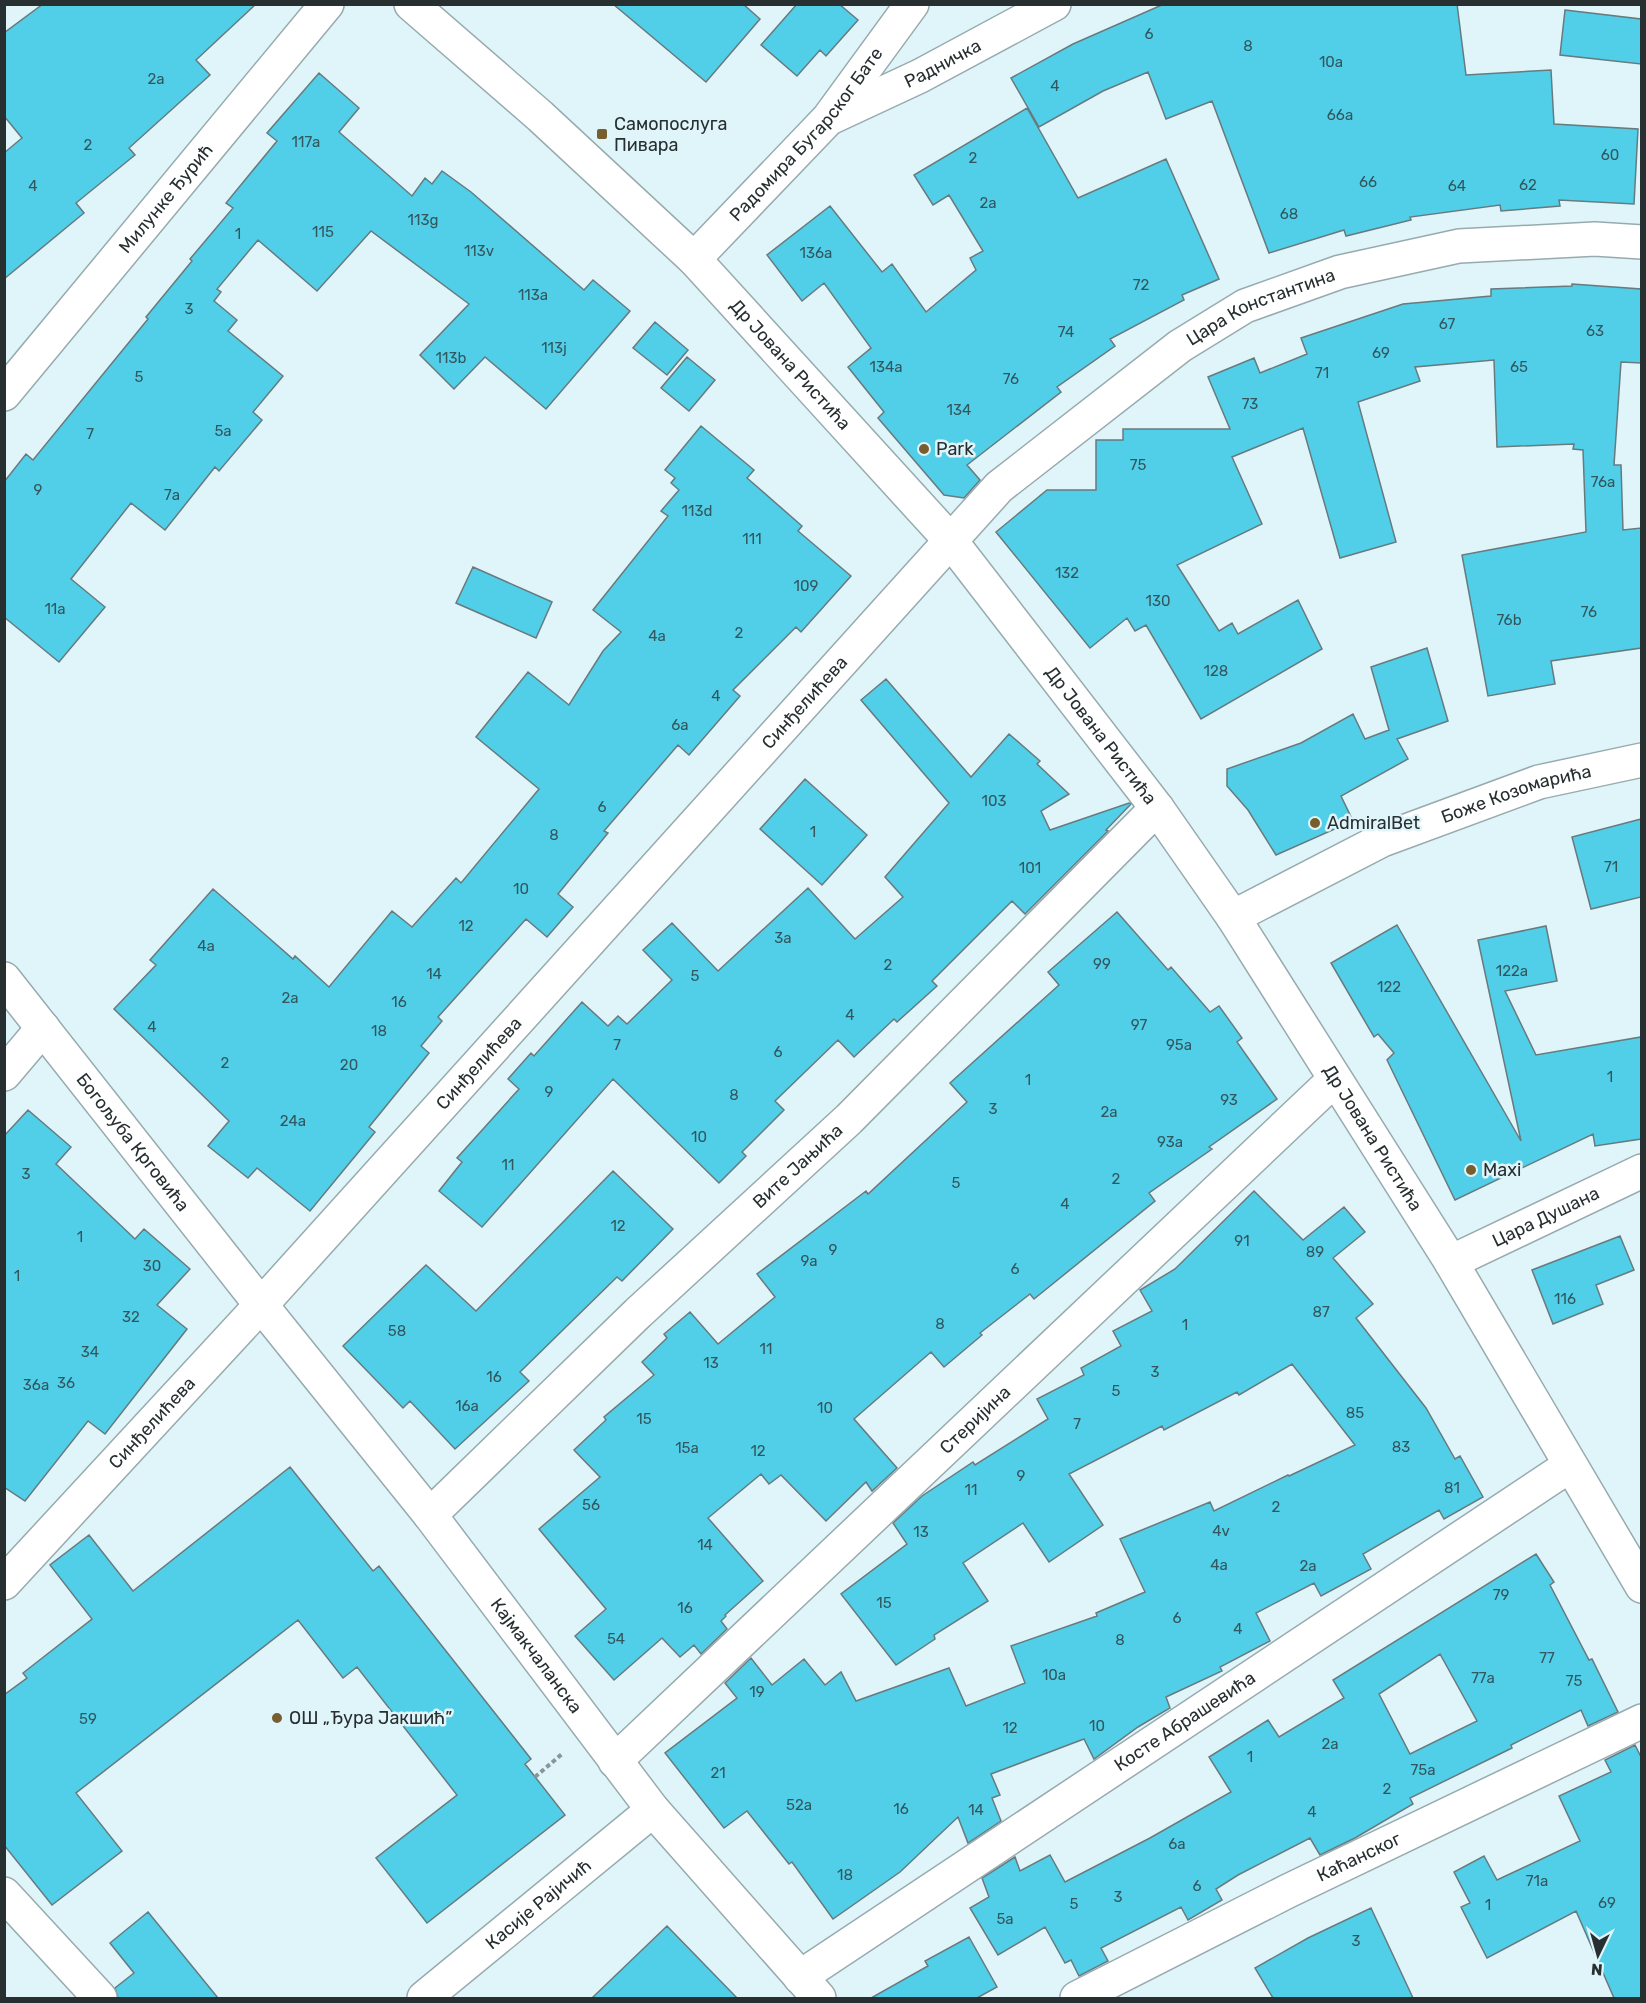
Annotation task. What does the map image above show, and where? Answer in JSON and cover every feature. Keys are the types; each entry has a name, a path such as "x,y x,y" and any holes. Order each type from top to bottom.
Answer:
{"street":[{"name":"Милунке Ђурић","path":"4,394 327,4"},
{"name":"Др Јована Ристића","path":"411,4 540,116 694,259 950,540 1157,808 1233,917 1451,1262 1641,1586"},
{"name":"Радомира Бугарског Бате","path":"694,259 828,119 912,4"},
{"name":"Радничка","path":"828,119 920,76 1054,4"},
{"name":"Цара Константина","path":"950,540 999,487 1180,346 1245,306 1341,272 1459,246 1595,239 1641,242"},
{"name":"Синђелићева","path":"4,1584 261,1305 950,540"},
{"name":"Боже Козомарића","path":"1233,917 1382,840 1539,782 1641,760"},
{"name":"Вите Јањића","path":"430,1515 638,1313 849,1119 1157,808"},
{"name":"Богољуба Крговића","path":"4,979 261,1305"},
{"path":"4,1074 43,1028"},
{"name":"Стеријина","path":"615,1761 1335,1079"},
{"name":"Цара Душана","path":"1451,1262 1641,1171"},
{"name":"Кајмакчаланска","path":"261,1305 430,1515 653,1810 810,1988"},
{"name":"Косте Абрашевића","path":"810,1988 1569,1466"},
{"name":"Каћанског","path":"1077,1998 1288,1891 1641,1721"},
{"name":"Касије Рајичић","path":"424,1998 653,1810"},
{"path":"4,1894 100,1998"}],"building":[{"path":"43,4 256,4 196,60 210,75 129,148 135,155 76,203 84,213 4,279 4,153 22,138 4,116 4,33"},
{"path":"613,4 743,4 760,19 706,82"},
{"path":"797,4 839,4 858,20 826,56 820,50 797,76 761,45"},
{"path":"1164,4 1457,4 1466,75 1551,70 1554,124 1638,129 1634,204 1559,200 1560,206 1501,211 1500,205 1410,217 1411,220 1346,236 1344,230 1269,253 1212,101 1166,119 1148,72 1103,91 1039,127 1011,78 1073,44"},
{"path":"1565,10 1641,19 1641,64 1560,55"},
{"path":"319,73 359,108 339,132 412,196 425,178 432,184 442,171 471,192 584,290 593,280 630,311 546,409 485,357 454,389 420,355 469,304 371,231 317,291 258,240 217,289 221,292 214,301 237,320 228,331 283,376 253,412 262,420 219,471 215,467 165,530 131,503 71,579 105,607 59,662 4,617 4,482 26,454 33,460 148,319 146,317 192,261 190,259 233,208 226,203 277,141 267,133"},
{"path":"1027,108 1078,198 1166,159 1219,279 1182,295 1184,300 1110,339 1115,346 1057,387 1061,392 967,465 980,480 964,498 944,495 878,418 884,412 848,367 871,348 824,283 802,301 767,255 830,206 882,272 892,264 926,312 976,270 970,258 983,251 949,195 933,205 914,175"},
{"path":"1572,284 1641,289 1641,363 1621,362 1614,465 1621,465 1623,530 1641,528 1641,648 1551,661 1555,684 1488,696 1462,555 1586,532 1583,450 1573,449 1574,444 1497,447 1494,360 1415,367 1420,381 1358,402 1396,542 1340,558 1303,428 1232,457 1262,524 1177,565 1219,631 1232,623 1238,634 1298,600 1322,649 1201,719 1146,625 1135,631 1127,618 1090,648 996,532 1047,490 1096,490 1096,440 1123,440 1123,429 1230,429 1208,377 1254,358 1260,373 1307,354 1301,338 1403,304 1491,296 1491,289 1572,286"},
{"path":"655,322 688,350 667,375 633,348"},
{"path":"687,357 715,380 689,411 661,388"},
{"path":"701,426 754,470 747,478 802,526 798,531 851,576 801,632 796,627 733,690 740,696 689,755 678,745 604,831 608,833 558,894 573,907 547,937 526,919 438,1017 442,1021 421,1046 429,1053 369,1127 375,1132 310,1211 257,1168 248,1178 208,1146 229,1121 114,1009 156,965 150,960 213,889 293,959 295,956 329,987 392,911 412,927 456,878 461,883 539,789 476,737 528,672 569,705 603,651 621,632 593,610 668,516 661,511 679,490 671,483 675,478 665,470"},
{"path":"473,567 552,602 536,638 456,603"},
{"path":"1427,648 1448,721 1397,739 1408,759 1341,796 1353,821 1276,855 1248,810 1227,786 1227,769 1301,743 1353,714 1365,739 1389,730 1371,667"},
{"path":"886,679 971,777 1009,734 1040,761 1037,764 1069,794 1041,811 1050,830 1131,804 1106,830 1108,831 1025,914 1012,901 932,981 937,986 897,1022 894,1019 854,1057 838,1040 775,1101 784,1110 742,1152 746,1156 719,1183 613,1079 482,1227 439,1191 462,1162 457,1158 519,1089 508,1079 531,1053 534,1056 582,1002 608,1026 618,1016 627,1024 672,980 643,950 672,923 718,971 808,888 855,939 903,897 885,877 949,803 861,700"},
{"path":"805,779 867,835 822,885 760,829"},
{"path":"1641,819 1641,897 1591,909 1572,837"},
{"path":"1117,912 1168,970 1171,967 1210,1012 1219,1006 1242,1038 1237,1042 1277,1099 1209,1147 1212,1149 1149,1193 1155,1201 1034,1299 1030,1294 980,1333 982,1335 944,1367 931,1352 854,1419 897,1468 872,1491 866,1482 826,1521 781,1475 769,1484 761,1474 708,1518 763,1581 725,1615 721,1621 727,1629 701,1654 694,1645 680,1657 662,1638 614,1680 575,1636 606,1609 539,1529 600,1477 574,1450 606,1420 604,1417 654,1375 642,1362 667,1338 664,1334 690,1312 718,1344 775,1297 757,1274 866,1191 868,1194 967,1102 950,1083 1059,985 1048,972"},
{"path":"1397,925 1521,1141 1478,940 1546,926 1557,981 1505,991 1536,1055 1641,1037 1641,1139 1595,1146 1593,1134 1455,1200 1387,1060 1394,1053 1378,1034 1374,1037 1331,963"},
{"path":"28,1110 71,1147 56,1164 135,1239 144,1229 190,1269 157,1305 187,1329 105,1434 88,1421 25,1501 4,1487 4,1136"},
{"path":"613,1171 673,1229 622,1281 617,1277 520,1372 529,1381 455,1449 410,1401 403,1408 343,1346 426,1265 476,1311"},
{"path":"1254,1191 1303,1240 1344,1207 1365,1232 1333,1258 1373,1304 1356,1318 1426,1408 1455,1459 1460,1456 1483,1497 1444,1519 1439,1510 1363,1554 1371,1569 1321,1596 1314,1583 1256,1613 1270,1641 1220,1667 1222,1671 1166,1697 1170,1708 1138,1727 1094,1759 1084,1739 991,1774 1000,1795 992,1798 1001,1821 968,1843 958,1817 900,1872 833,1919 792,1862 789,1864 747,1811 724,1828 665,1753 737,1698 725,1683 751,1658 772,1685 804,1659 825,1685 841,1672 856,1701 949,1668 966,1706 1025,1683 1011,1646 1097,1616 1096,1613 1145,1592 1120,1539 1210,1502 1214,1511 1355,1445 1292,1364 1239,1395 1237,1392 1164,1430 1162,1426 1069,1474 1103,1525 1049,1562 1023,1523 963,1563 988,1601 934,1635 935,1639 896,1665 841,1594 907,1544 893,1523 922,1496 973,1462 975,1465 1048,1419 1037,1399 1084,1375 1081,1368 1121,1346 1113,1331 1152,1311 1140,1290 1175,1269"},
{"path":"1620,1236 1634,1270 1596,1285 1603,1304 1553,1324 1532,1270"},
{"path":"290,1467 373,1571 379,1566 531,1759 525,1764 565,1815 427,1923 376,1858 457,1795 357,1667 343,1678 298,1620 76,1793 122,1851 52,1905 4,1845 4,1695 27,1678 23,1673 92,1619 50,1565 89,1535 133,1591"},
{"path":"1536,1554 1554,1582 1550,1585 1589,1660 1592,1659 1618,1712 1588,1726 1581,1710 1511,1745 1512,1748 1410,1798 1413,1804 1355,1838 1320,1855 1310,1838 1238,1875 1216,1889 1222,1900 1188,1920 1181,1907 1101,1948 1108,1961 1079,1976 1071,1960 1065,1963 1045,1927 998,1955 970,1908 989,1897 982,1878 1015,1857 1020,1871 1050,1855 1065,1882 1150,1838 1231,1792 1209,1757 1268,1720 1279,1737 1344,1698 1333,1680","holes":["1440,1654 1477,1721 1410,1754 1379,1694"]},
{"path":"1635,1745 1641,1757 1641,1998 1614,1998 1576,1911 1487,1958 1461,1907 1470,1903 1454,1872 1484,1856 1497,1880 1580,1841 1559,1796 1611,1772 1605,1760"},
{"path":"1371,1908 1413,1998 1273,1998 1255,1968 1308,1938"},
{"path":"148,1912 218,1998 118,1998 115,1988 134,1973 110,1943"},
{"path":"667,1926 737,1998 592,1998"},
{"path":"969,1937 997,1987 977,1998 871,1998 928,1966 925,1961"}],"place":[{"name":"Самопослуга Пивара","path":"602,134"},
{"name":"Park","path":"924,449"},
{"name":"AdmiralBet","path":"1315,823"},
{"name":"Maxi","path":"1471,1170"},
{"name":"ОШ „Ђура Јакшић”","path":"277,1718"}]}
